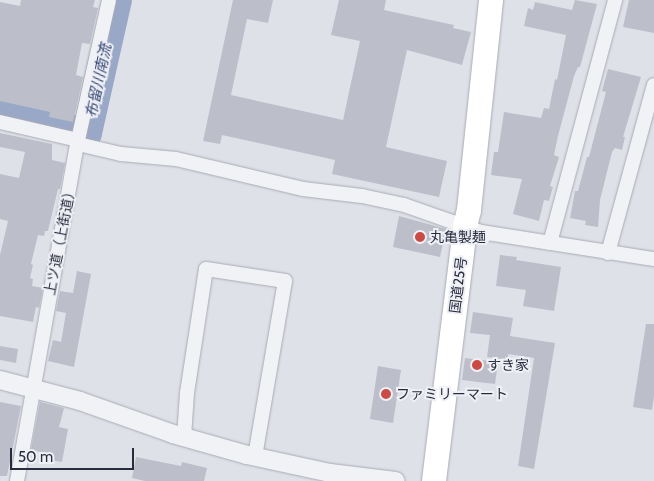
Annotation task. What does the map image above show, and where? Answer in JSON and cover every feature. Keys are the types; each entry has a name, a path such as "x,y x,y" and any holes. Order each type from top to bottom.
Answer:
{"highway":[{"name":"国道25号","path":"434,481 465,227 469,210 491,0"}],"street":[{"name":"上ツ道（上街道）","path":"17,481 78,142 109,0"},
{"path":"550,243 615,0"},
{"path":"608,252 654,85"},
{"path":"0,122 121,154 176,159 303,189 362,196 404,205 481,232 654,260"},
{"path":"184,437 187,394 206,269 286,281 255,456"},
{"path":"0,380 33,387 184,437 255,456 330,473 396,481"}],"building":[{"path":"21,0 95,0 93,7 98,8 90,44 82,43 76,75 83,77 73,122 49,117 50,112 0,101 0,2 20,6"},
{"path":"233,0 273,0 268,23 247,19 231,95 343,120 360,41 331,35 339,0 386,0 384,10 454,25 453,28 471,32 462,65 407,50 386,147 447,161 439,197 332,174 335,160 222,135 220,144 203,141"},
{"path":"575,0 597,4 580,67 578,67 574,76 558,136 554,155 559,157 550,186 553,187 549,201 544,200 539,221 513,214 522,179 491,175 494,152 498,152 504,112 541,118 544,108 549,109 555,79 557,80 566,35 524,26 528,8 533,10 535,2 572,10"},
{"path":"629,0 654,0 654,33 623,27"},
{"path":"608,69 641,77 623,137 625,137 622,150 615,148 612,152 600,200 598,227 585,225 586,221 570,218 575,191 578,191 587,157 589,157 606,92 602,91"},
{"path":"0,133 52,144 52,160 65,163 48,231 45,231 44,236 38,235 31,264 33,265 30,278 33,279 32,286 43,288 39,308 36,307 33,322 0,316 0,255 8,221 0,219 0,174 19,178 25,152 0,147"},
{"name":"丸亀製麺","path":"399,216 446,229 440,257 393,247"},
{"path":"500,255 517,257 516,260 561,267 554,311 523,306 526,290 496,286"},
{"path":"77,271 91,274 74,367 48,361 53,340 61,342 66,313 56,311 60,291 73,293"},
{"path":"473,312 513,318 510,336 555,343 534,469 518,466 534,358 508,354 508,360 487,357 490,335 470,333"},
{"path":"646,324 654,324 654,396 652,410 633,407"},
{"path":"0,346 18,349 16,363 0,360"},
{"path":"465,358 498,362 495,384 462,380"},
{"name":"ファミリーマート","path":"378,366 401,370 393,423 370,419"},
{"path":"0,402 21,406 7,476 0,476"},
{"path":"40,402 64,408 59,427 68,429 62,462 44,459 45,453 31,450"},
{"path":"136,457 181,466 182,462 207,468 204,481 145,481 132,478"}],"waterway":[{"name":"布留川南流","path":"0,114 87,133 117,0"}],"place":[{"name":"丸亀製麺","path":"420,237"},
{"name":"すき家","path":"477,365"},
{"name":"ファミリーマート","path":"386,394"}]}
